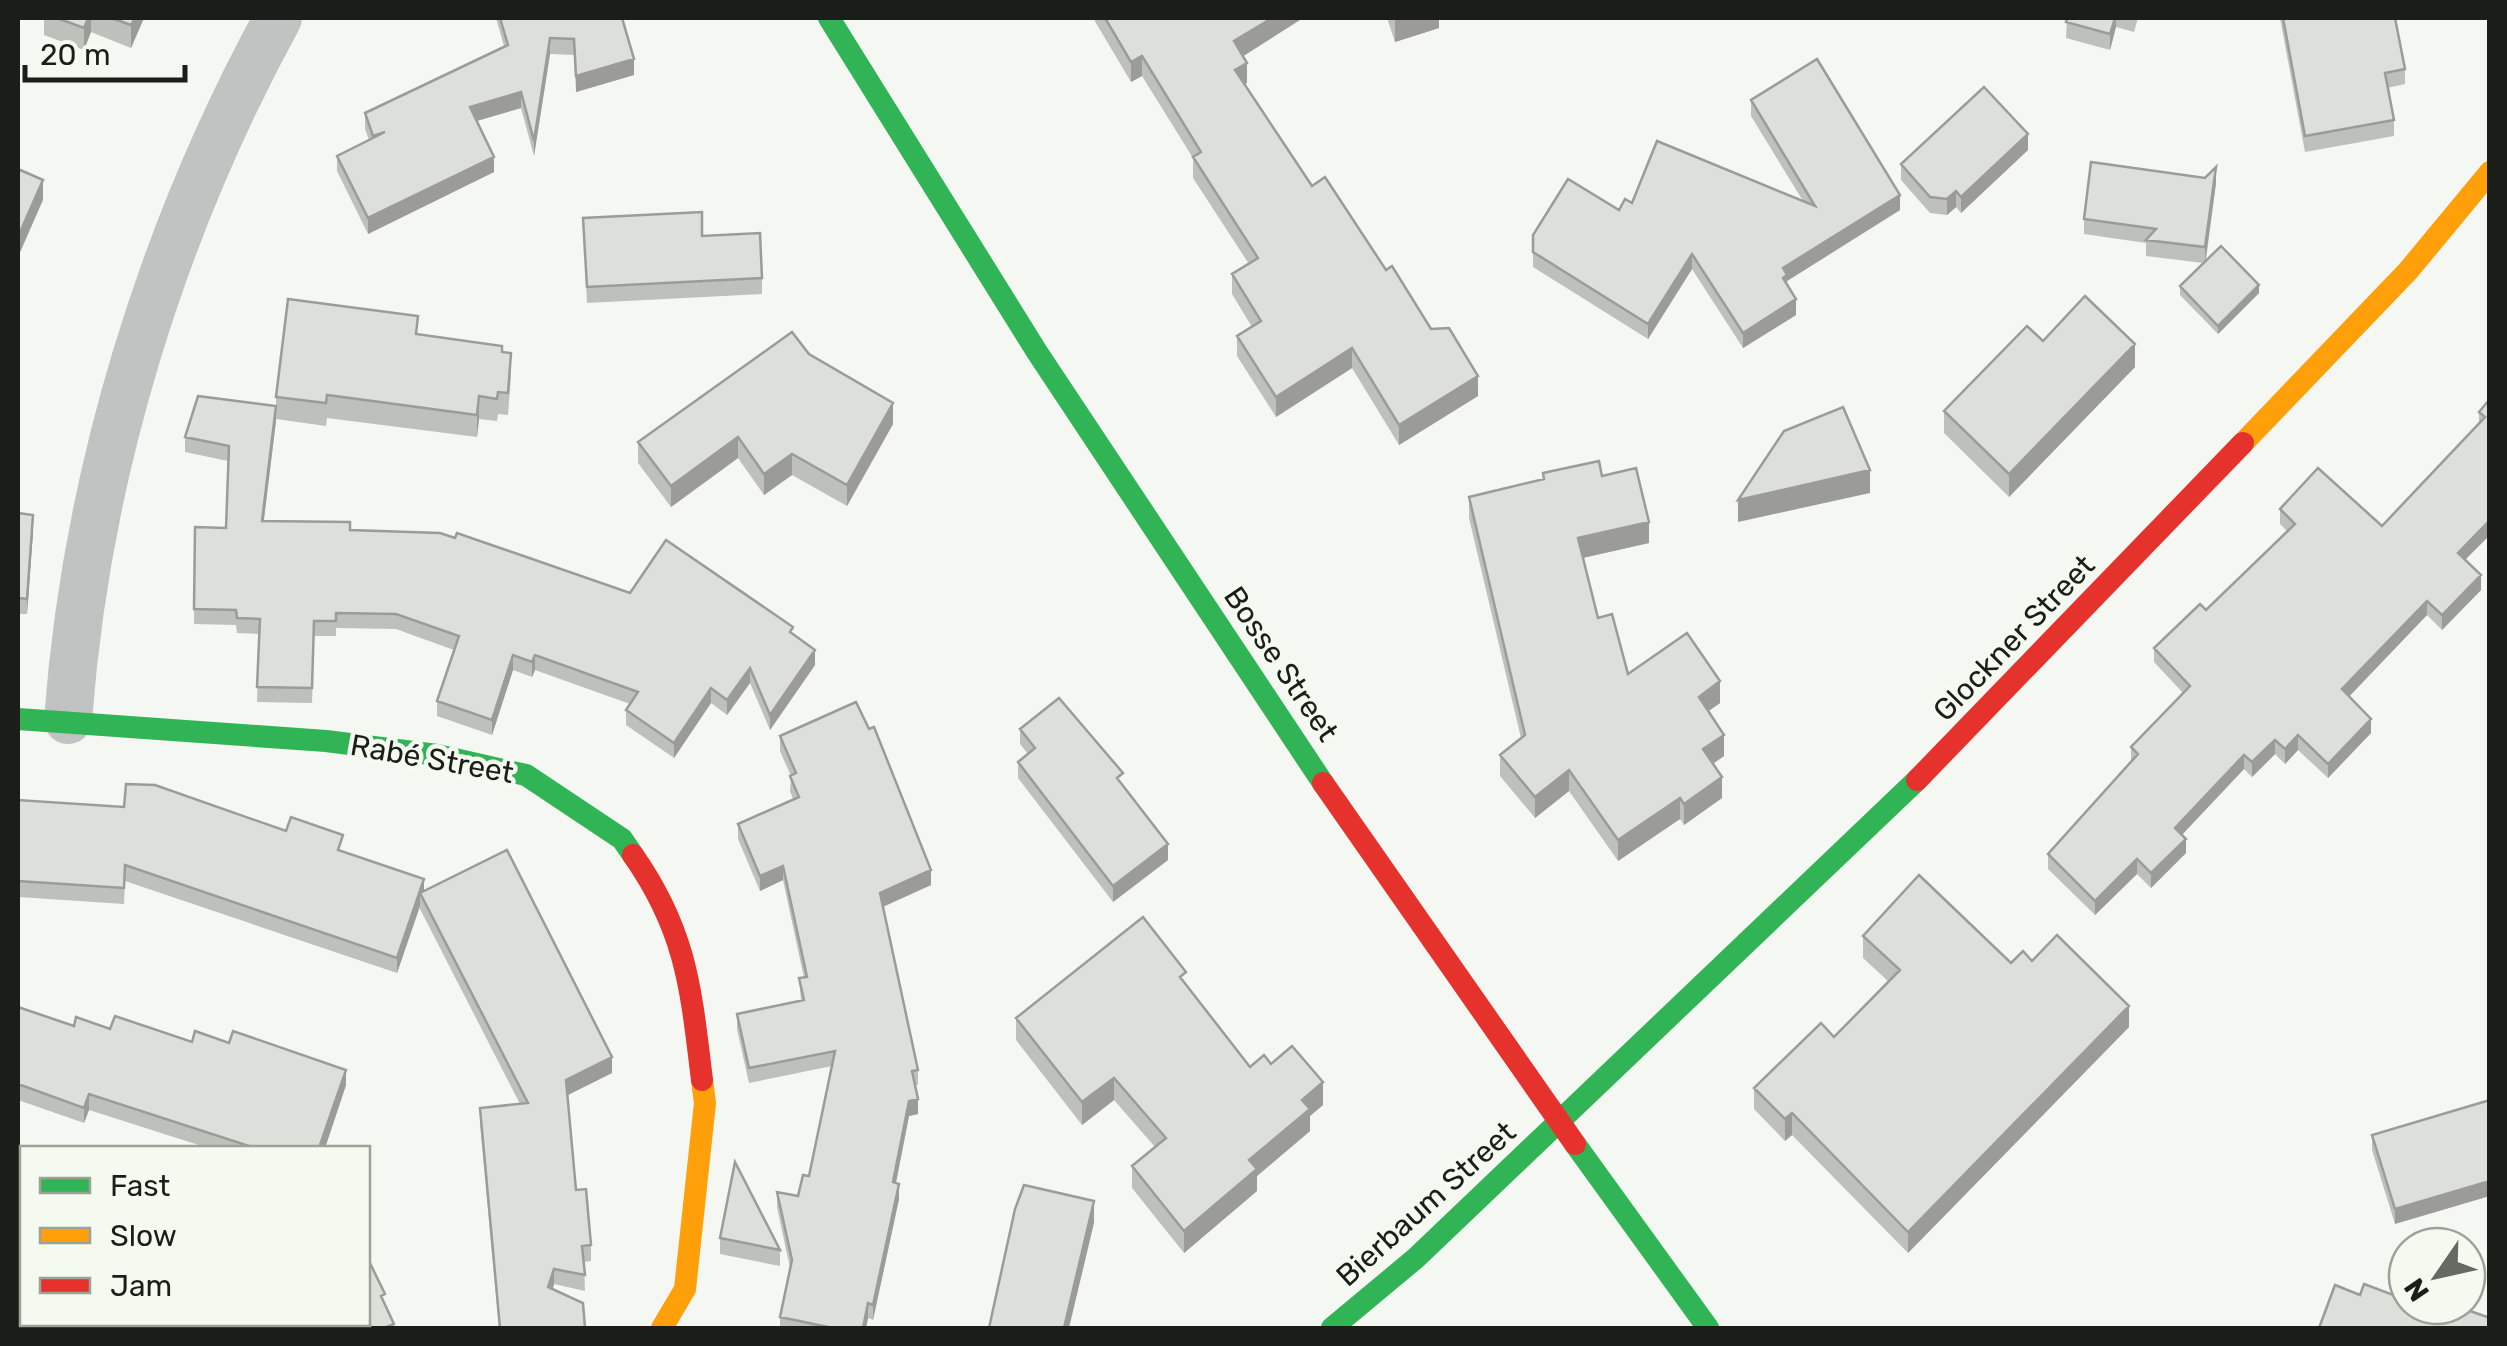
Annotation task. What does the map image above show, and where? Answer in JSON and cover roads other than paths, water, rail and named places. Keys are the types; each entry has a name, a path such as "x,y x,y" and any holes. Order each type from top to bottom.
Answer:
{"street":[{"path":"68,720 78,610 110,444 174,248 233,100 278,18"},
{"name":"Bosse Street","path":"829,18 1216,622 1558,1123 1708,1328"},
{"name":"Glockner Street","path":"1558,1123 1944,755 2408,270 2490,172"},
{"name":"Rabé Street","path":"18,718 326,741 437,756 526,775 622,839 663,897 689,970 706,1102 685,1288 662,1328"},
{"name":"Bierbaum Street","path":"1332,1328 1416,1258 1558,1123"}]}
